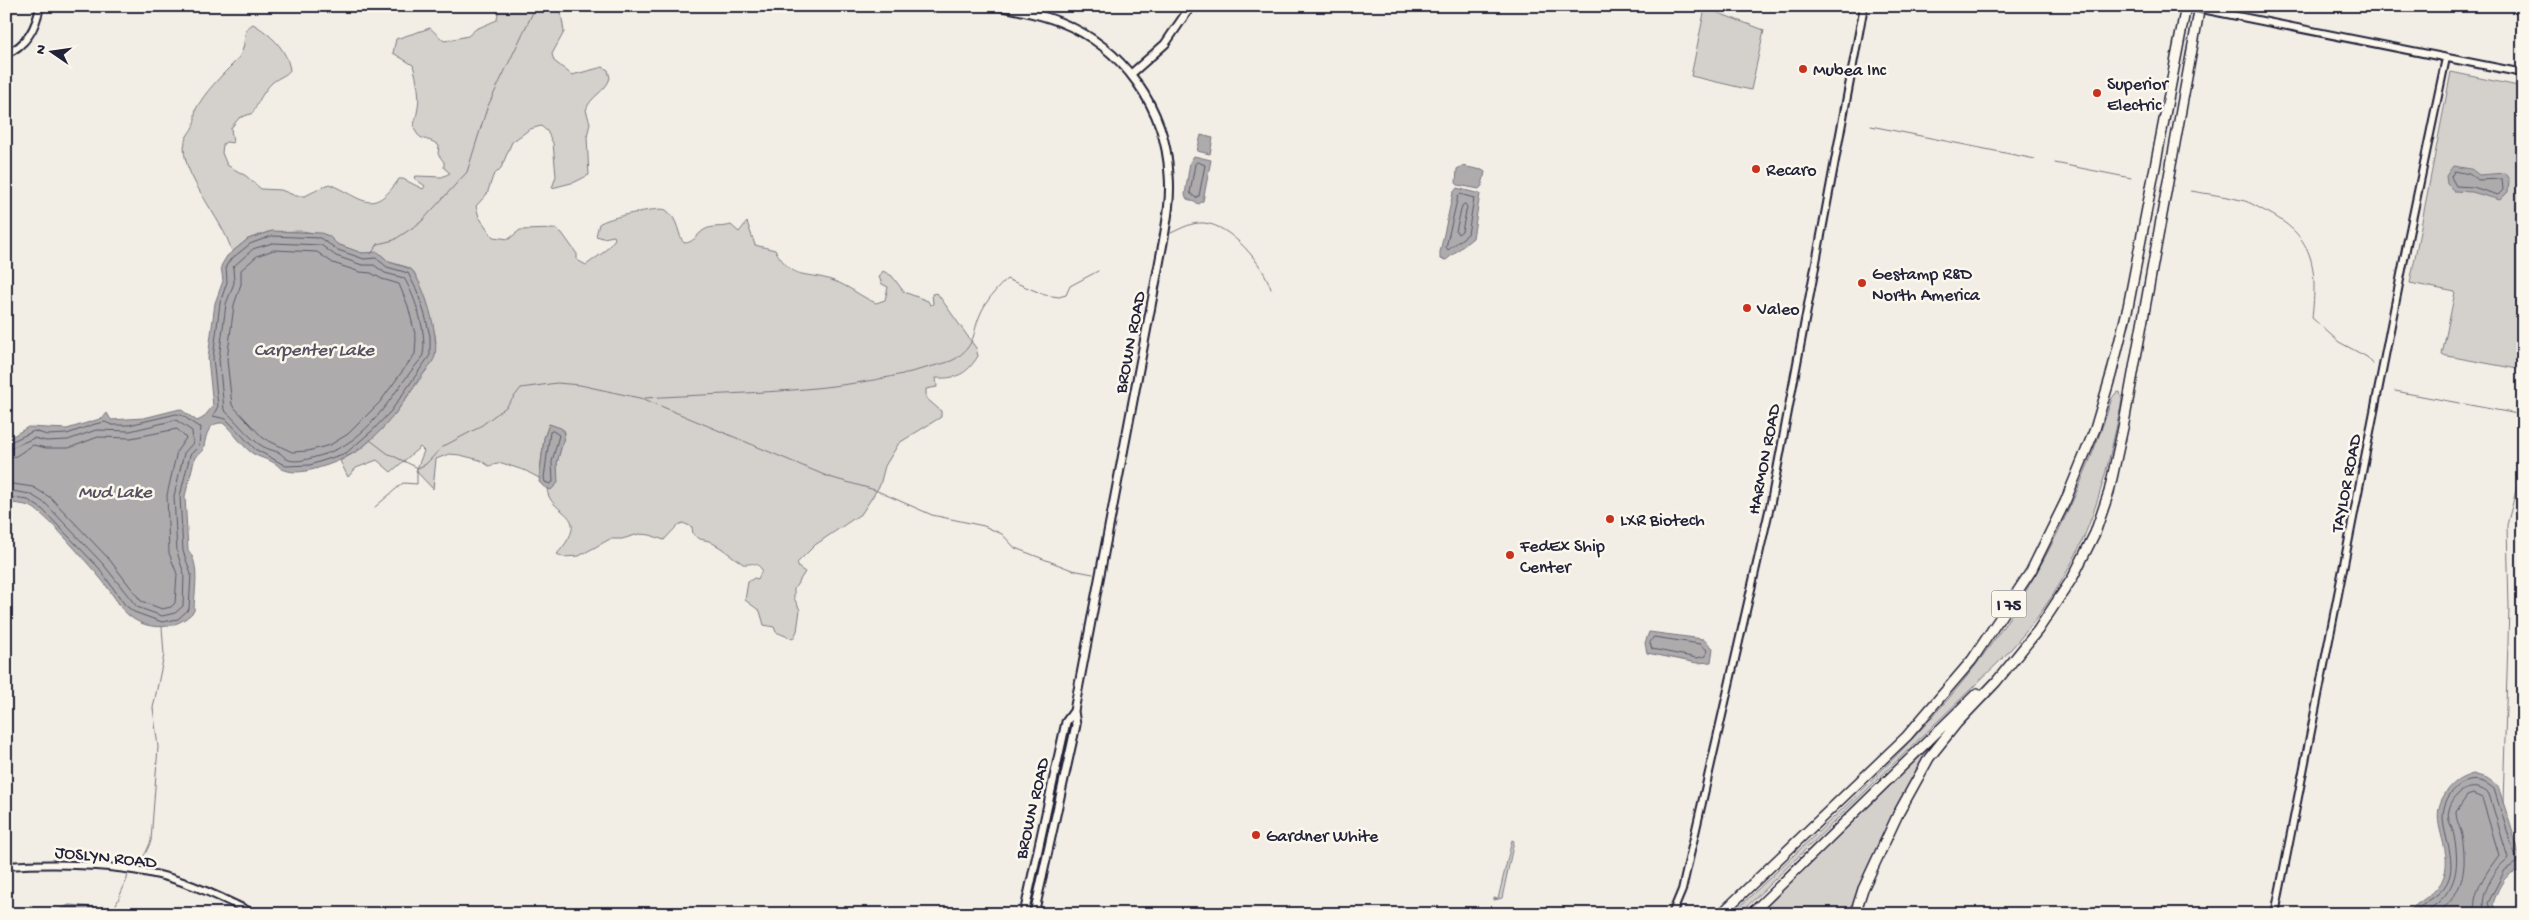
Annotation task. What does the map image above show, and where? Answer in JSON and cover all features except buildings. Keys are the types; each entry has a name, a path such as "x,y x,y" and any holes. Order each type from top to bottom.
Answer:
{"highway":[{"name":"I 75","path":"1721,914 1906,736 1972,660 2031,571 2065,502 2095,429 2111,375 2128,307 2186,6"},
{"name":"I 75","path":"1751,914 2010,662 2038,630 2073,577 2095,533 2109,492 2126,415 2200,6"},
{"path":"1855,914 1863,889 1922,769 1939,743 1996,682 2010,662"}],"main road":[{"name":"BROWN ROAD","path":"998,6 1042,16 1072,28 1101,45 1131,74 1149,102 1162,134 1169,170 1169,202 1074,711 1076,725 1034,913"},
{"path":"1131,74 1168,40 1191,6"},
{"name":"BROWN ROAD","path":"1024,914 1066,722 1074,711"},
{"path":"1062,740 1072,745"},
{"path":"1034,913 1030,911 1029,907 1039,861 1038,844"}],"street":[{"path":"6,54 15,50 28,38 34,28 40,6"},
{"name":"HARMON ROAD","path":"1672,914 1682,890 1771,502 1864,6"},
{"path":"2186,6 2523,73"},
{"name":"TAYLOR ROAD","path":"2275,914 2407,244 2446,58"},
{"name":"JOSLYN ROAD","path":"6,866 90,866 144,872 196,887 255,914"}],"shaded area":[{"path":"490,6 560,6 564,32 552,54 554,61 572,75 603,67 608,70 610,78 586,110 590,123 587,137 589,175 575,182 552,188 556,176 553,143 547,131 541,126 530,129 512,142 501,168 493,176 487,194 476,206 479,217 493,237 509,239 520,230 556,229 562,233 577,254 577,260 586,265 604,252 615,239 614,236 603,238 596,236 599,224 621,216 644,211 666,210 676,223 684,243 690,242 704,230 710,228 731,225 739,232 747,222 755,245 775,250 788,267 801,274 834,281 876,303 885,300 888,287 882,284 879,277 883,271 892,276 904,292 928,301 930,305 933,304 932,294 937,293 976,348 978,356 970,367 961,374 950,378 936,378 937,387 926,389 926,398 941,411 941,417 899,443 885,466 880,485 862,513 815,545 797,563 799,568 805,572 794,589 794,598 800,610 797,631 793,639 776,632 774,627 764,625 760,611 745,600 748,582 754,578 758,579 762,570 760,567 756,564 743,564 709,541 700,539 693,534 692,527 683,523 678,525 664,540 650,535 639,534 622,539 610,539 579,556 563,557 557,554 568,540 572,530 571,522 555,505 547,489 551,489 557,479 557,463 565,433 564,430 549,424 544,438 539,478 526,471 502,463 489,466 480,460 449,454 436,459 433,489 416,471 424,451 420,447 391,472 377,460 356,468 348,477 340,461 361,449 377,434 395,414 428,368 436,342 435,335 426,300 414,272 407,267 389,262 380,254 361,253 337,244 326,235 302,231 268,232 248,239 232,252 220,225 194,181 184,153 185,141 194,124 196,109 209,90 240,56 246,31 253,24 266,32 277,43 285,55 290,70 270,85 253,113 239,118 231,128 233,143 226,142 223,144 222,153 227,165 246,176 261,189 281,190 296,196 305,196 329,184 359,199 374,201 390,191 399,179 403,179 423,189 425,186 414,178 416,176 442,177 450,173 444,168 444,162 438,154 439,146 418,135 415,129 414,124 419,101 416,77 413,65 393,53 396,39 430,28 444,41 468,36 476,29 497,20 498,13"},
{"path":"1705,8 1764,30 1751,90 1691,76"},
{"path":"2451,72 2523,87 2523,370 2442,355 2455,292 2410,283"},
{"path":"2120,392 2122,400 2114,439 2095,508 2083,539 2068,569 2051,598 2029,628 2002,659 1739,914 1732,914 1898,754 1976,665 2024,594 2045,556 2065,518 2082,479 2112,398 2116,393"},
{"path":"1933,744 1861,883 1850,914 1758,914"},
{"path":"1512,840 1514,841 1502,898 1498,899"}],"water":[{"path":"1201,135 1213,138 1210,154 1197,151"},
{"path":"1194,156 1211,160 1203,201 1199,204 1187,199 1185,195 1190,162"},
{"path":"1462,166 1485,172 1482,186 1479,189 1456,183 1457,169"},
{"path":"2453,166 2471,169 2479,175 2505,173 2509,180 2508,192 2500,200 2472,192 2454,191 2447,184 2446,176"},
{"path":"1457,188 1480,194 1473,238 1446,260 1440,259 1453,193"},
{"path":"272,231 321,233 329,236 337,244 362,253 378,252 389,262 411,269 421,286 430,311 435,336 435,356 398,410 377,434 351,454 336,462 318,468 297,472 283,470 273,462 252,453 223,423 213,425 206,437 203,451 195,457 185,496 188,550 192,556 196,571 194,611 177,623 167,626 147,625 137,621 121,607 100,577 43,515 28,506 6,501 6,440 28,427 67,429 103,418 107,413 111,420 144,418 180,409 197,421 203,418 213,406 208,358 215,303 223,281 221,266 227,256 248,239"},
{"path":"549,424 561,428 565,433 557,463 558,483 551,490 539,482 544,438"},
{"path":"1649,632 1703,639 1713,648 1711,662 1697,663 1647,653 1645,643"},
{"path":"2473,774 2487,778 2498,786 2523,864 2523,872 2517,871 2512,873 2503,881 2493,904 2497,914 2406,914 2433,893 2441,883 2446,865 2446,854 2439,824 2440,804 2454,783"},
{"path":"69,905 94,907 106,914 50,914"}],"waterway":[{"path":"371,254 378,244 394,240 421,222 467,172 487,108 536,6"},
{"path":"1871,126 2035,159"},
{"path":"2055,163 2131,178"},
{"path":"2191,191 2248,202 2285,223 2296,233 2305,245 2313,270 2314,301 2312,318 2339,342 2367,357 2373,364"},
{"path":"1171,233 1195,223 1214,225 1225,231 1235,238 1254,258 1271,289"},
{"path":"645,398 787,391 892,377 943,364 955,359 968,347 982,310 995,291 1007,279 1045,295 1059,297 1066,295 1070,286 1098,271"},
{"path":"370,440 387,453 418,468 426,464 442,447 478,428 506,407 521,388 557,383 580,385 644,399 829,477 875,490 932,515 984,526 1002,534 1015,548 1072,570 1093,574"},
{"path":"2395,391 2523,415"},
{"path":"2503,803 2509,608 2507,525 2523,464"},
{"path":"375,507 403,483 417,484 417,469"},
{"path":"129,867 129,864 141,860 151,841 158,747 153,708 164,655 162,627"},
{"path":"2517,852 2523,853"},
{"path":"112,914 127,879 128,871"}],"place":[{"name":"Mubea Inc","path":"1803,69"},
{"name":"Superior Electric","path":"2097,93"},
{"name":"Recaro","path":"1756,169"},
{"name":"Gestamp R&D North America","path":"1862,283"},
{"name":"Valeo","path":"1747,308"},
{"name":"LXR Biotech","path":"1610,519"},
{"name":"FedEx Ship Center","path":"1510,555"},
{"name":"Gardner White","path":"1256,835"}],"water label":[{"name":"Carpenter Lake","path":"314,348"},
{"name":"Mud Lake","path":"115,490"}]}
